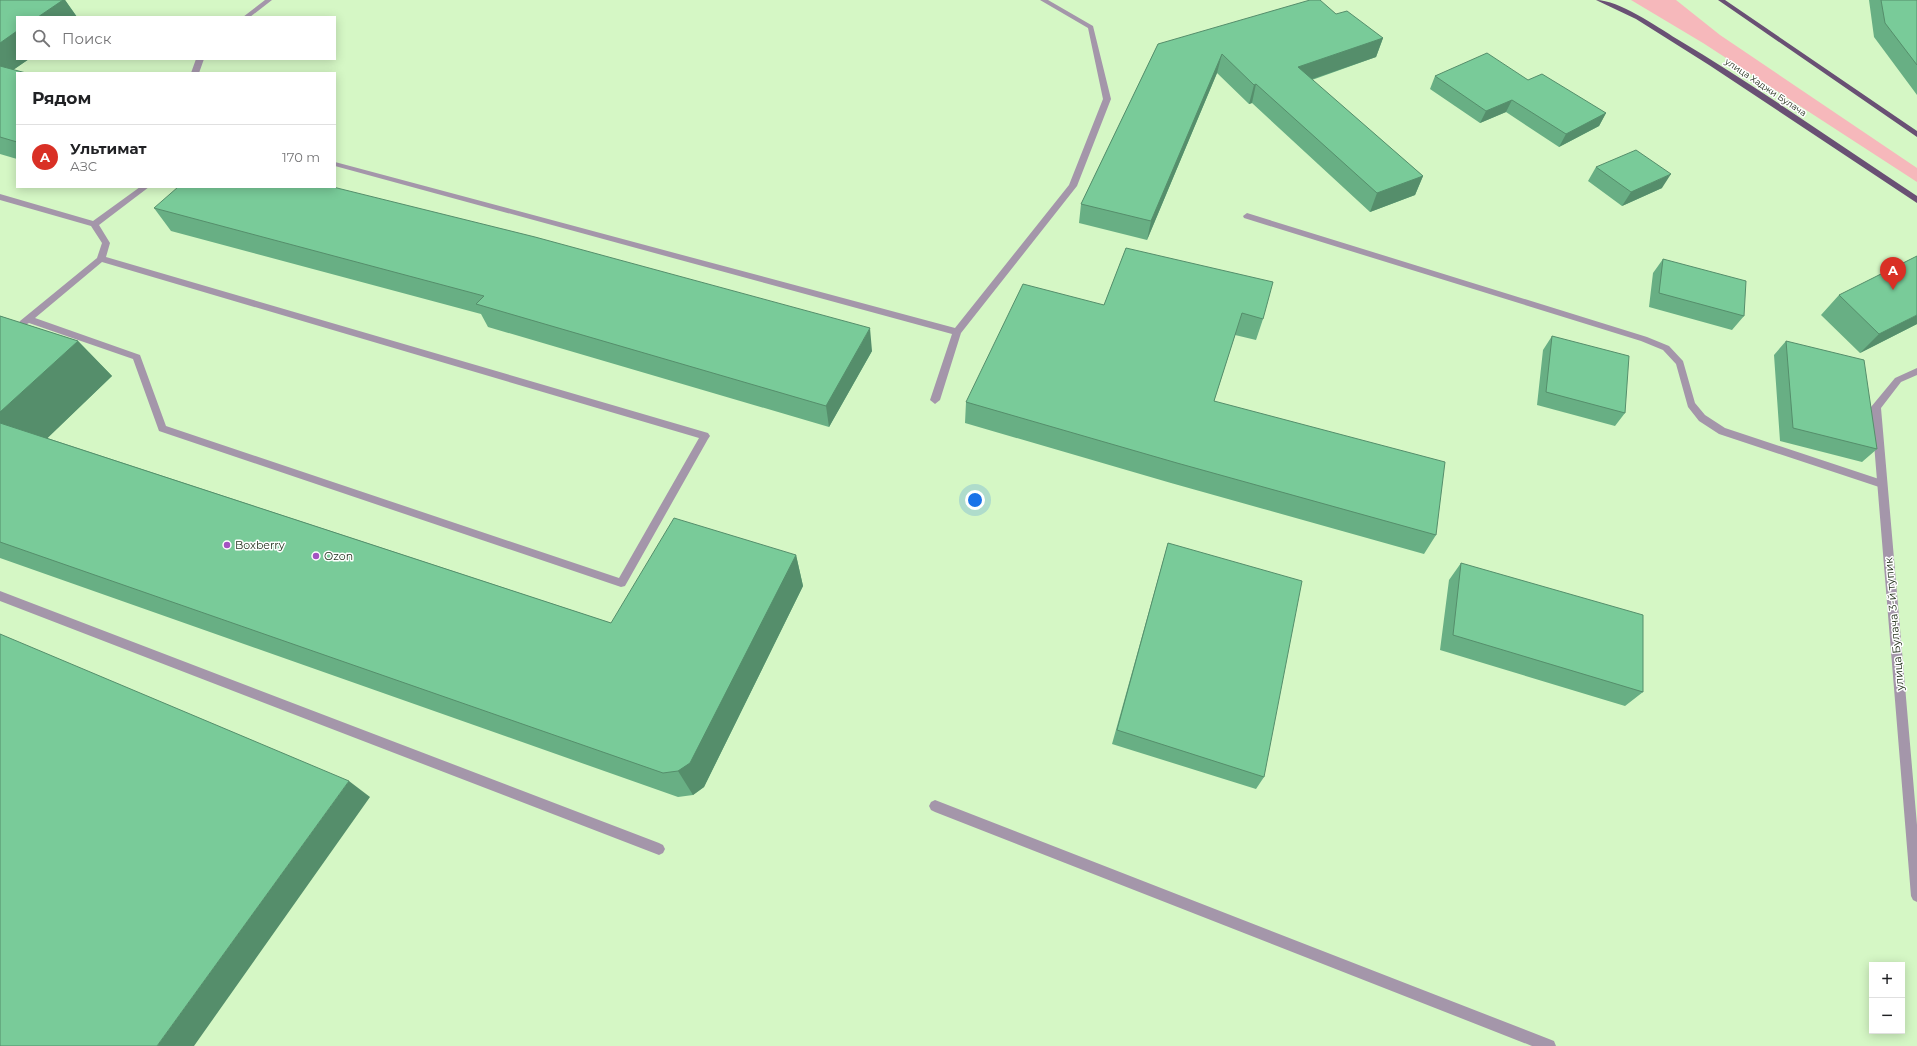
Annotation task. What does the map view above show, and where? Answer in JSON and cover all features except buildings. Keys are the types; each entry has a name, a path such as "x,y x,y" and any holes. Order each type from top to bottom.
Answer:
{"main road":[{"name":"улица Хаджи Булача","path":"1599,0 1638,18 1712,63 1917,200"},
{"path":"1721,0 1917,135"}],"street":[{"path":"247,16 269,0"},
{"path":"935,400 957,332 1073,186 1108,99 1091,27 1043,0"},
{"path":"195,72 200,60"},
{"path":"336,164 957,332"},
{"path":"94,224 144,188"},
{"path":"0,197 94,224 106,243 101,259 16,328"},
{"path":"1247,216 1644,339 1666,348 1680,363 1691,404 1702,418 1722,431 1882,484"},
{"path":"28,319 137,357 162,428 621,582 705,436 101,259"},
{"name":"улица Булача 3-й тупик","path":"1917,371 1898,380 1876,407 1917,896"},
{"path":"0,596 659,849"},
{"path":"935,806 1549,1046"}],"shaded area":[{"path":"1631,0 1676,0 1720,35 1917,168 1917,182 1703,43"}],"place":[{"name":"Ультимат","path":"1893,290"},
{"name":"Boxberry","path":"227,545"},
{"name":"Ozon","path":"316,556"}]}
